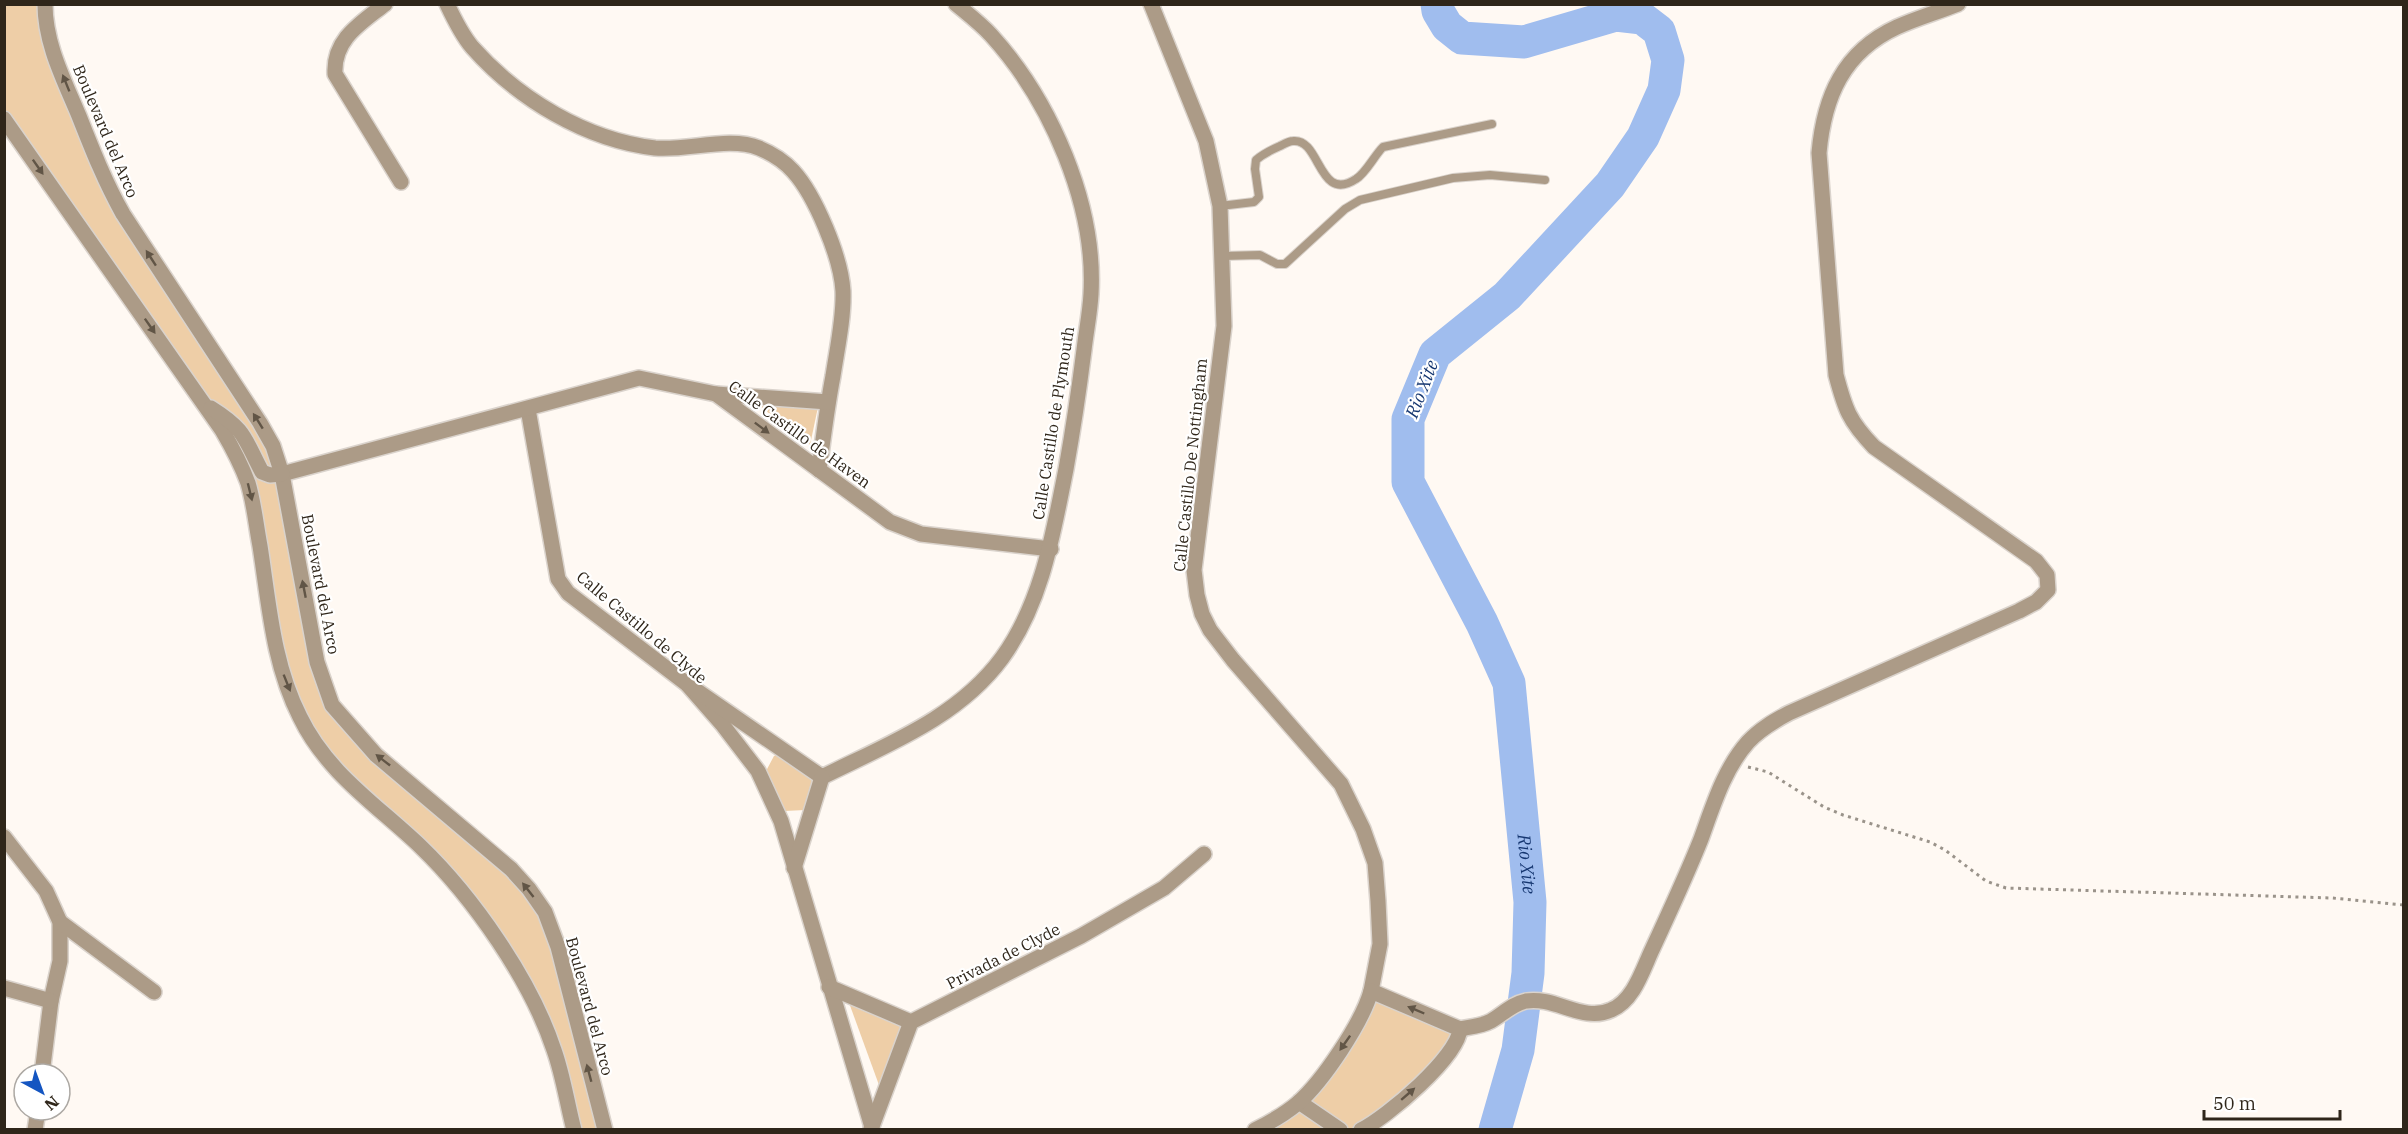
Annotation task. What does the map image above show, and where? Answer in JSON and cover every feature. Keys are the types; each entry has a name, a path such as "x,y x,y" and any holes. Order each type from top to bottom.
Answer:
{"street":[{"name":"Boulevard del Arco","path":"45,4 47,30 58,66 109,189 273,446 282,474 317,662 332,705 376,754 511,869 529,889 544,912 558,947 605,1130"},
{"path":"385,4 345,37 334,61 335,74 401,182"},
{"path":"447,4 460,30 472,47 513,86 542,106 578,126 656,148 733,143 757,147 771,154 792,170 806,189 836,253 843,291 819,470"},
{"name":"Calle Castillo de Plymouth","path":"822,777 938,718 976,687 1002,657 1024,620 1051,549 1074,428 1091,295 1087,233 1077,190 1039,100 990,34 956,4"},
{"name":"Calle Castillo De Nottingham","path":"1151,4 1206,141 1220,206 1224,326 1194,570 1197,596 1202,615 1210,630 1233,660 1341,784 1363,829 1374,863 1380,944 1371,992"},
{"path":"1256,1130 1278,1118 1311,1090 1361,1020 1371,992 1460,1029 1490,1021 1509,1007 1526,1001 1601,1013 1621,1004 1629,995 1666,920 1717,794 1731,766 1748,742 1768,724 1789,713 2019,611 2036,602 2048,590 2047,575 2036,561 1868,440 1855,427 1836,375 1819,153 1822,122 1832,92 1849,64 1869,44 1897,27 1958,4"},
{"path":"4,119 204,403 237,457 248,484 254,511 278,661 300,717 320,750 347,782 420,845 447,874 506,955 525,987 554,1050 574,1130"},
{"name":"Calle Castillo de Haven","path":"282,474 639,378 716,394 828,402"},
{"name":"Calle Castillo de Haven","path":"716,394 890,522 921,534 1051,549"},
{"path":"204,403 233,422 245,436 262,472 270,475 282,474"},
{"name":"Calle Castillo de Clyde","path":"528,409 558,579 568,593 687,684 722,724 758,771 781,821 871,1128"},
{"path":"687,684 822,777 794,868"},
{"path":"4,837 46,891 60,922 60,961 51,1001 43,1062"},
{"name":"Privada de Clyde","path":"910,1022 1081,936 1164,888 1204,854"},
{"path":"60,922 154,992"},
{"path":"829,987 910,1022 871,1128"},
{"path":"4,988 51,1001"},
{"path":"1364,1129 1433,1072 1455,1045 1460,1029"},
{"path":"1299,1102 1340,1130"}],"lane":[{"path":"1220,206 1254,202 1259,197 1256,160 1264,153 1293,141 1301,142 1310,150 1325,175 1333,183 1346,185 1359,178 1383,147 1492,124"},
{"path":"1222,256 1260,255 1277,264 1285,264 1345,209 1360,200 1432,181 1490,175 1545,180"}],"path":[{"path":"1731,766 1768,772 1834,811 1930,842 1945,850 1986,881 2006,888 2332,898 2403,905"}],"shaded area":[{"path":"4,5 45,5 46,22 109,189 273,446 332,705 511,869 545,912 607,1129 574,1129 554,1050 480,916 347,782 300,717 237,457 5,119"},
{"path":"756,403 818,407 810,445"},
{"path":"781,753 814,776 805,810 785,811 766,771 774,756"},
{"path":"1371,991 1460,1029 1455,1045 1361,1129 1255,1130 1299,1102"},
{"path":"848,1000 901,1026 879,1085"}],"waterway":[{"name":"Rio Xite","path":"1437,4 1438,11 1447,26 1462,38 1524,42 1616,15 1642,18 1659,31 1668,60 1664,90 1643,137 1610,185 1507,296 1435,354 1408,419 1408,482 1482,623 1509,683 1530,902 1528,973 1518,1050 1495,1130"}]}
